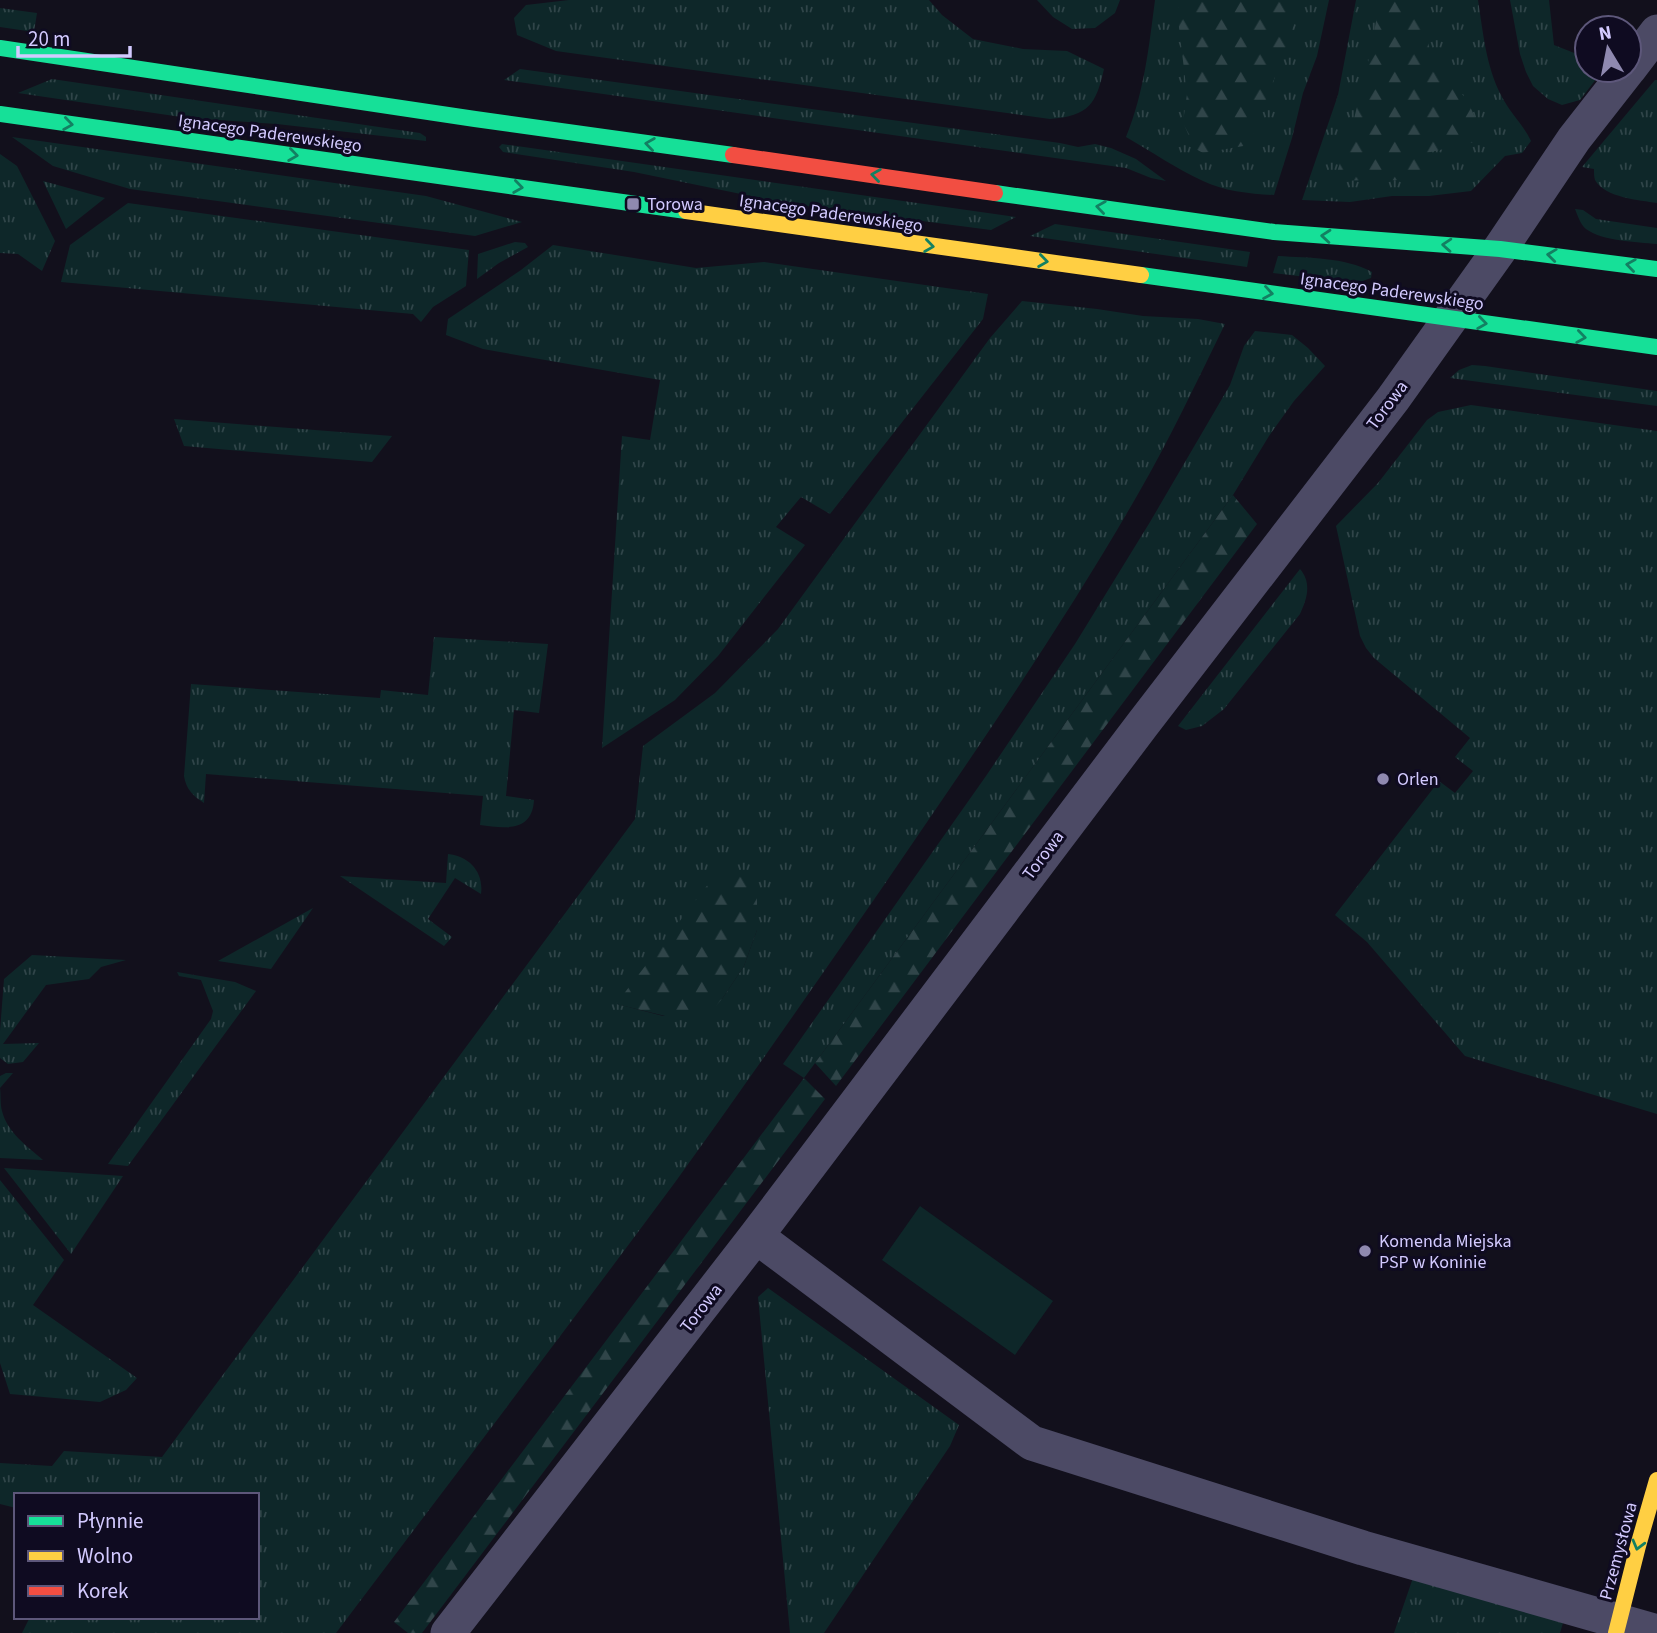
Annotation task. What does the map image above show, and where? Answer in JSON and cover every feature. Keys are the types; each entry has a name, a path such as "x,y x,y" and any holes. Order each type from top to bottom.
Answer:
{"main road":[{"path":"0,48 475,119 1274,232 1500,249 1657,269"},
{"name":"Ignacego Paderewskiego","path":"0,114 1657,347"},
{"name":"Przemysłowa","path":"1618,1627 1657,1480"}],"street":[{"name":"Torowa","path":"1643,50 1657,32"},
{"name":"Torowa","path":"448,1633 757,1237 1142,725 1393,398 1500,249 1569,146 1617,84"},
{"path":"757,1237 1032,1443 1363,1548 1578,1610 1618,1627 1657,1632"}],"green space":[{"path":"569,0 929,0 942,15 973,39 1023,49 1067,51 1104,69 1098,91 1089,106 1074,115 1050,119 556,51 517,35 514,18 526,5"},
{"path":"1037,0 1120,0 1115,13 1095,28 1072,29 1053,17"},
{"path":"1155,0 1329,0 1317,56 1303,93 1274,195 1237,191 1211,184 1126,137 1142,87"},
{"path":"1181,0 1300,0 1291,35 1249,145 1203,153 1194,148 1183,122 1187,94 1177,11"},
{"path":"1356,0 1478,0 1486,49 1496,84 1531,141 1522,153 1505,156 1471,191 1429,196 1392,196 1350,202 1302,200 1338,95"},
{"path":"1380,0 1425,0 1430,57 1467,100 1478,124 1475,142 1422,154 1423,178 1334,181 1352,127"},
{"path":"1510,0 1549,0 1554,45 1573,52 1573,84 1592,84 1580,100 1562,105 1548,99 1533,86 1520,54"},
{"path":"0,8 37,13 34,32 0,27"},
{"path":"520,69 1078,147 1095,144 1136,159 1166,181 1126,168 504,80"},
{"path":"52,79 420,133 426,137 426,141 277,124 188,118 18,93"},
{"path":"1655,80 1657,203 1623,197 1607,191 1595,180 1594,169 1582,167"},
{"path":"12,137 426,196 522,222 475,236 130,189 53,166"},
{"path":"502,144 1016,217 991,230 784,203 634,172 503,152 499,147"},
{"path":"0,154 17,166 55,241 42,271 18,254 0,253"},
{"path":"43,181 105,198 66,229"},
{"path":"128,203 469,250 466,286 433,307 421,322 413,314 61,282 70,245"},
{"path":"1575,209 1583,210 1596,219 1657,228 1657,244 1620,240 1593,233 1582,225"},
{"path":"1055,224 1250,252 1247,267 1030,236"},
{"path":"515,242 525,243 528,247 477,279 478,254"},
{"path":"553,245 696,268 764,262 988,294 983,319 830,514 801,497 776,527 805,545 718,656 675,700 602,748 622,436 650,440 660,380 483,349 446,335 448,319"},
{"path":"1278,256 1350,263 1372,272 1371,278 1357,283 1273,273"},
{"path":"1022,301 1225,324 1150,473 1108,545 981,743 676,1181 336,1633 22,1633 29,1619 259,1619 259,1493 14,1493 14,1508 0,1504 0,1463 52,1466 64,1451 162,1457 635,819 643,746 715,693 778,629 990,338","holes":["719,871 757,930 744,966 722,999 663,1016 617,1004"]},
{"path":"1255,331 1292,335 1325,366 1294,401 1233,495 804,1078 783,1064 986,776 1075,644 1230,385 1244,346"},
{"path":"1472,365 1657,391 1657,406 1450,378 1459,370"},
{"path":"1471,405 1657,431 1657,1114 1465,1056 1367,942 1335,915 1439,781 1455,793 1473,771 1455,757 1470,738 1374,658 1366,648 1360,636 1336,526 1378,483 1427,420 1438,412"},
{"path":"174,419 392,436 372,462 184,446"},
{"path":"1233,495 1257,524 836,1086 815,1063"},
{"path":"1300,569 1306,580 1307,591 1300,614 1224,709 1202,726 1186,730 1178,726"},
{"path":"434,637 548,644 539,713 514,710 506,796 534,800 532,811 522,823 507,827 480,825 483,796 206,774 204,803 188,788 184,776 191,684 380,698 381,690 428,695"},
{"path":"448,854 456,855 474,866 480,879 481,894 455,878 428,919 452,937 444,946 340,876 446,883"},
{"path":"719,870 744,877 757,887 757,930 744,966 722,999 710,1013 682,1020 616,1004"},
{"path":"313,908 271,969 218,961"},
{"path":"32,955 126,960 101,967 89,979 46,985 3,1044 39,1043 23,1062 8,1064 0,1058 4,979"},
{"path":"177,972 235,982 256,991 128,1166 108,1164 211,1019 213,1011 201,980 179,976"},
{"path":"13,1073 0,1088 0,1076"},
{"path":"804,1078 825,1099 422,1633 408,1633 394,1622"},
{"path":"0,1088 1,1108 8,1126 43,1160 0,1158"},
{"path":"4,1168 123,1176 71,1254"},
{"path":"0,1180 64,1260 33,1305 137,1378 126,1390 100,1402 10,1394 0,1363"},
{"path":"920,1206 1053,1301 1015,1355 882,1260"},
{"path":"768,1288 959,1425 950,1446 824,1633 790,1633 758,1297"},
{"path":"1415,1572 1565,1616 1560,1633 1394,1633"}],"traffic: fast":[{"path":"0,48 733,155"},
{"path":"0,114 686,211"},
{"path":"995,193 1274,232 1500,249 1657,269"},
{"path":"1141,275 1657,347"}],"traffic: slow":[{"path":"686,211 1141,275"},
{"path":"1616,1633 1657,1480"}],"traffic: jam":[{"path":"733,155 995,193"}],"place":[{"name":"Torowa","path":"633,204"},
{"name":"Orlen","path":"1383,779"},
{"name":"Komenda Miejska PSP w Koninie","path":"1365,1251"}]}
